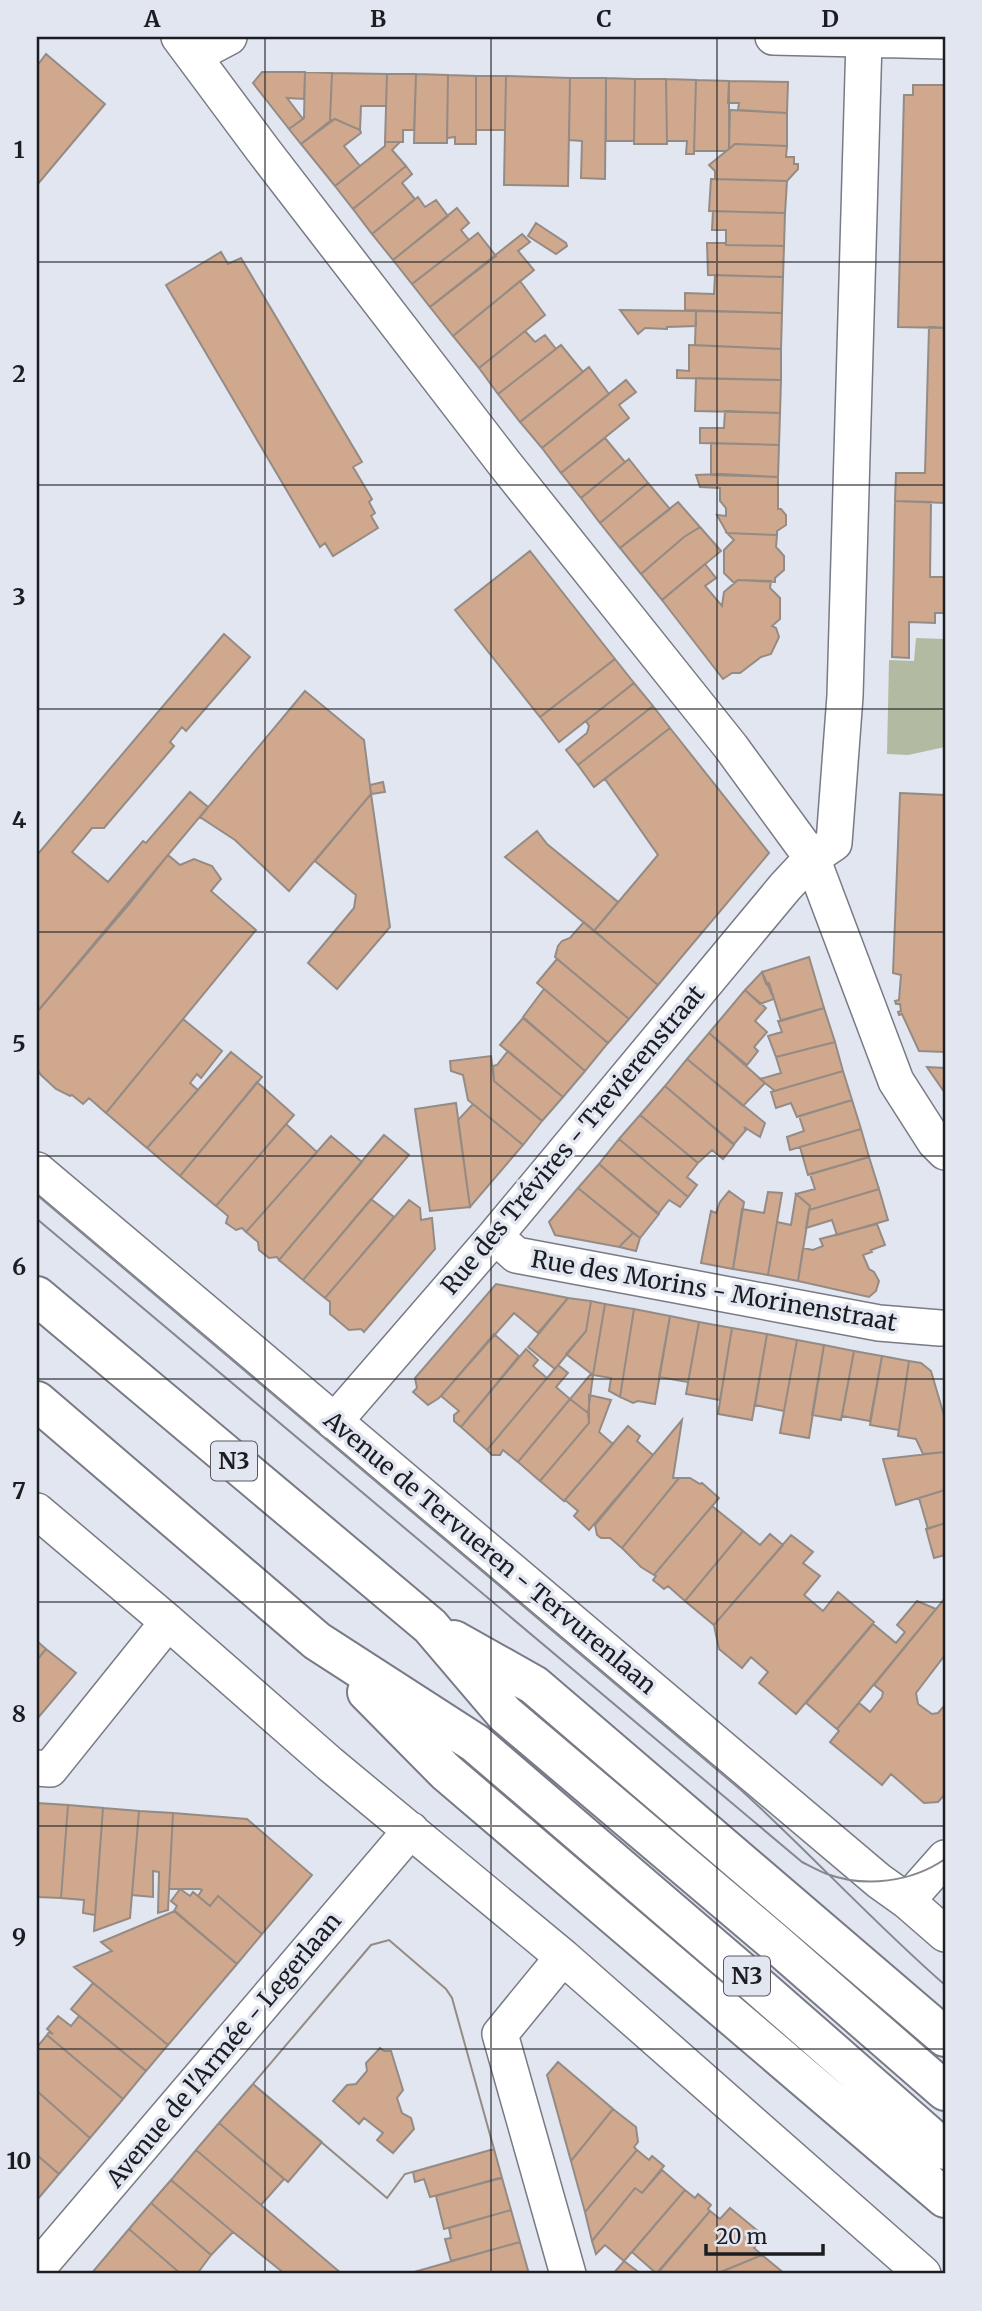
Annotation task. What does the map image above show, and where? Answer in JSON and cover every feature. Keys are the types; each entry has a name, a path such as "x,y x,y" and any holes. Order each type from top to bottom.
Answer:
{"highway":[{"name":"N3","path":"37,1296 430,1626 505,1714 945,2091"},
{"name":"N3","path":"37,1401 317,1641 475,1743 945,2150"},
{"path":"430,1626 534,1685 945,2037"},
{"path":"317,1641 446,1772 945,2198"}],"street":[{"path":"229,37 186,46 271,161 505,463 731,747 812,858 896,1081 934,1142 945,1152"},
{"path":"773,37 945,41"},
{"name":"Rue des Trévires - Trevierenstraat","path":"334,1422 495,1236 812,858 834,843 845,696 864,40"},
{"name":"Avenue de Tervueren - Tervurenlaan","path":"37,1170 945,1934"},
{"name":"Rue des Morins - Morinenstraat","path":"495,1236 516,1255 879,1323 943,1323"},
{"path":"37,1511 563,1958 923,2274"},
{"path":"43,1768 169,1622"},
{"name":"Avenue de l'Armée - Legerlaan","path":"37,2269 411,1830"},
{"path":"907,1901 945,1858"},
{"path":"563,1958 500,2034 568,2274"}],"green space":[{"path":"916,638 945,639 945,747 908,755 887,754 889,660 914,661"}],"building":[{"path":"46,54 105,104 37,185 37,66"},
{"path":"262,72 305,72 304,99 287,98 303,119 289,129 253,83"},
{"path":"305,72 332,73 330,121 301,144 289,129 304,118"},
{"path":"332,73 387,74 386,106 361,106 360,130 335,119 330,121"},
{"path":"387,74 416,74 414,130 403,130 403,142 385,142"},
{"path":"416,74 448,75 447,143 414,143"},
{"path":"448,75 476,76 476,144 455,144 455,137 447,138"},
{"path":"476,76 506,76 505,130 476,130"},
{"path":"506,76 570,78 568,186 504,185"},
{"path":"570,78 606,78 605,179 581,178 582,141 569,140"},
{"path":"606,78 635,79 634,141 606,141"},
{"path":"635,79 666,79 667,144 634,144"},
{"path":"666,79 696,80 694,154 686,154 687,141 667,141"},
{"path":"696,80 729,81 729,149 726,151 694,151"},
{"path":"729,81 788,82 787,113 738,110 739,103 728,103"},
{"path":"913,85 945,85 945,328 898,327 904,95 913,95"},
{"path":"730,110 787,113 787,146 735,144 729,149"},
{"path":"335,119 360,130 361,133 344,146 360,166 335,186 301,144"},
{"path":"385,142 400,142 392,150 406,166 353,209 335,186 385,146"},
{"path":"735,144 787,146 786,157 794,157 794,164 798,164 798,169 787,181 715,179 715,171 709,165"},
{"path":"406,166 412,174 402,183 415,199 372,234 353,209"},
{"path":"711,179 787,181 785,213 709,211"},
{"path":"418,197 425,207 436,200 448,216 393,260 372,234"},
{"path":"457,208 469,223 461,230 469,240 412,284 393,260"},
{"path":"713,211 785,213 784,246 726,245 726,230 712,230"},
{"path":"536,223 567,246 556,254 528,236"},
{"path":"478,233 496,256 430,307 412,284"},
{"path":"522,234 530,242 518,251 534,270 453,336 430,307"},
{"path":"707,243 784,246 783,277 708,275"},
{"path":"221,252 228,264 241,258 362,462 353,467 372,499 369,502 375,513 371,516 378,528 333,556 325,543 320,547 166,285"},
{"path":"715,275 783,277 782,313 685,310 685,293 714,294"},
{"path":"520,281 545,315 479,368 453,336"},
{"path":"620,310 696,311 696,326 645,328 638,334"},
{"path":"696,311 782,313 781,349 695,345"},
{"path":"929,327 945,328 945,503 895,501 896,473 925,473"},
{"path":"525,331 535,342 545,335 556,349 498,394 479,368"},
{"path":"561,345 583,372 520,422 498,394"},
{"path":"689,345 781,349 781,380 677,378 677,370 689,371"},
{"path":"589,367 609,394 542,448 520,422"},
{"path":"696,378 781,380 780,413 695,411"},
{"path":"626,380 636,392 619,405 629,418 561,473 542,448"},
{"path":"725,411 780,413 779,445 700,443 700,428 724,428"},
{"path":"605,438 625,462 581,498 561,473"},
{"path":"711,443 779,445 778,477 711,475"},
{"path":"629,459 648,483 600,523 581,498"},
{"path":"696,475 778,477 778,509 786,515 786,525 777,531 777,535 727,533 717,515 726,516 726,508 720,501 720,488 700,487"},
{"path":"648,483 670,509 620,548 600,523"},
{"path":"895,501 931,502 930,577 945,577 945,613 935,613 935,623 909,622 909,658 892,657"},
{"path":"678,502 700,527 684,537 641,574 620,548"},
{"path":"700,527 721,551 662,600 641,574 684,537"},
{"path":"727,533 777,535 776,547 784,556 784,570 775,578 775,582 738,580 734,583 724,573 724,550 734,540"},
{"path":"530,551 615,659 540,717 455,610"},
{"path":"705,564 716,578 705,586 722,606 724,592 738,580 771,581 770,588 780,598 780,619 772,626 776,628 779,637 771,654 761,657 740,673 732,673 723,679 662,600"},
{"path":"224,634 250,657 186,731 182,727 170,742 174,746 104,828 92,828 72,852 108,882 190,792 208,807 37,1012 37,855"},
{"path":"615,659 634,683 559,742 540,717"},
{"path":"634,683 653,706 578,765 566,750 587,733 589,726 586,721"},
{"path":"305,691 364,740 371,794 289,891 235,840 200,817"},
{"path":"653,706 670,728 594,787 578,765"},
{"path":"670,728 769,853 658,985 594,931 658,855 605,779"},
{"path":"383,782 385,792 371,794 370,785"},
{"path":"900,793 945,795 945,1052 919,1051 902,1014 899,1015 900,1004 895,1001 899,1000 901,975 893,973"},
{"path":"371,794 390,927 337,989 308,963 354,908 356,895 315,861"},
{"path":"537,831 547,844 618,902 594,931 505,857"},
{"path":"168,855 180,865 194,859 212,866 221,879 211,891 256,930 106,1113 89,1098 83,1104 72,1095 56,1089 41,1075 37,1069 37,1012"},
{"path":"584,922 658,985 629,1019 555,957 562,941 570,938"},
{"path":"809,957 824,1008 781,1021 769,983 766,984 762,972"},
{"path":"557,959 629,1019 608,1043 537,983"},
{"path":"762,972 774,999 760,1004 745,990"},
{"path":"544,989 608,1043 585,1071 523,1017"},
{"path":"745,990 766,1008 755,1021 767,1032 754,1047 758,1051 747,1065 709,1033"},
{"path":"824,1008 835,1042 776,1057 768,1036 782,1032 778,1021"},
{"path":"523,1018 585,1071 563,1097 500,1045"},
{"path":"183,1019 222,1051 201,1078 197,1074 190,1083 198,1090 147,1148 106,1113"},
{"path":"709,1033 765,1083 743,1106 687,1059"},
{"path":"835,1042 843,1071 775,1091 760,1079 781,1073 776,1057"},
{"path":"508,1051 563,1097 542,1121 494,1081 493,1066 497,1065"},
{"path":"231,1052 262,1077 180,1176 147,1148"},
{"path":"491,1056 494,1081 542,1121 523,1145 468,1100 463,1075 451,1071 450,1061"},
{"path":"687,1059 765,1123 760,1137 744,1127 746,1130 734,1144 665,1086"},
{"path":"927,1067 945,1068 945,1093"},
{"path":"843,1071 852,1100 797,1117 791,1103 776,1108 771,1092"},
{"path":"257,1082 294,1115 216,1206 180,1176"},
{"path":"665,1086 734,1145 723,1159 712,1150 698,1163 640,1115"},
{"path":"852,1100 861,1129 790,1150 787,1137 804,1131 799,1116"},
{"path":"456,1103 470,1207 430,1211 415,1109"},
{"path":"473,1104 523,1145 470,1207 458,1120"},
{"path":"640,1115 698,1163 687,1177 697,1185 688,1197 619,1139"},
{"path":"286,1124 317,1152 246,1232 242,1228 236,1230 226,1223 228,1216 216,1206"},
{"path":"861,1129 869,1157 808,1175 800,1147"},
{"path":"384,1135 409,1155 303,1280 279,1260"},
{"path":"331,1136 362,1162 279,1260 277,1257 269,1258 259,1250 258,1242 246,1232"},
{"path":"619,1139 688,1197 680,1207 669,1200 658,1214 599,1164"},
{"path":"869,1157 879,1189 809,1210 810,1206 796,1194 815,1189 810,1174"},
{"path":"599,1164 659,1214 640,1238 578,1188"},
{"path":"578,1188 633,1233 619,1247 555,1235 549,1222"},
{"path":"879,1189 888,1220 837,1235 832,1220 806,1228 809,1210"},
{"path":"729,1191 744,1202 733,1269 701,1263 711,1211 716,1213 720,1202"},
{"path":"768,1192 782,1193 768,1275 733,1269 742,1209 764,1213"},
{"path":"796,1194 810,1206 798,1281 768,1275 777,1222 791,1225"},
{"path":"371,1199 394,1217 325,1298 303,1280"},
{"path":"409,1200 420,1208 421,1220 432,1218 435,1249 364,1332 361,1329 349,1330 330,1314 330,1302 325,1298"},
{"path":"877,1224 885,1245 863,1255 869,1269 879,1281 876,1291 869,1297 798,1281 803,1248 813,1250 823,1246 820,1239"},
{"path":"633,1233 640,1238 636,1251 619,1247"},
{"path":"496,1284 568,1298 538,1333 514,1313 439,1398 428,1405 413,1392 417,1388 415,1378"},
{"path":"568,1298 591,1301 586,1331 555,1369 528,1347"},
{"path":"591,1301 605,1304 593,1375 566,1354 586,1331"},
{"path":"605,1304 634,1309 620,1397 609,1391 611,1378 593,1375"},
{"path":"634,1309 670,1316 655,1404 638,1401 633,1403 620,1397"},
{"path":"670,1316 699,1322 688,1382 659,1377"},
{"path":"699,1322 732,1328 720,1400 686,1394"},
{"path":"732,1328 767,1334 752,1420 718,1414"},
{"path":"494,1334 519,1356 461,1427 454,1421 454,1415 459,1411 441,1396"},
{"path":"767,1334 797,1340 784,1411 755,1405"},
{"path":"797,1340 824,1345 809,1438 780,1433"},
{"path":"824,1345 854,1351 841,1420 812,1415"},
{"path":"526,1349 538,1360 533,1366 547,1378 487,1450 461,1427"},
{"path":"854,1351 882,1356 870,1421 842,1416"},
{"path":"882,1356 909,1361 899,1430 870,1425"},
{"path":"909,1361 921,1363 931,1371 945,1419 945,1452 923,1454 916,1439 898,1436"},
{"path":"558,1365 568,1373 556,1387 570,1399 518,1462 503,1450 500,1455 492,1455 487,1450"},
{"path":"590,1375 593,1375 588,1413 570,1399"},
{"path":"589,1395 611,1400 599,1432 613,1444 564,1501 540,1481 589,1423"},
{"path":"570,1399 588,1413 589,1423 540,1481 518,1462"},
{"path":"682,1420 673,1478 679,1478 622,1548 610,1538 601,1538 597,1535 595,1525"},
{"path":"628,1426 640,1436 637,1441 653,1455 589,1530 574,1516 578,1511 565,1500"},
{"path":"945,1452 945,1490 896,1505 883,1459"},
{"path":"679,1478 690,1478 702,1483 719,1498 654,1575 641,1567 622,1548"},
{"path":"945,1490 945,1523 928,1529 919,1498"},
{"path":"712,1506 743,1531 685,1601 668,1586 664,1589 653,1580 656,1576 654,1575"},
{"path":"945,1523 945,1555 934,1558 926,1529"},
{"path":"743,1531 760,1545 770,1534 783,1545 714,1625 685,1601"},
{"path":"791,1535 813,1552 803,1563 820,1576 804,1595 823,1611 838,1592 874,1622 796,1714 759,1683 768,1672 751,1657 742,1668 719,1649 714,1625"},
{"path":"945,1598 945,1655 916,1693 918,1704 932,1714 938,1713 945,1705 945,1794 938,1802 924,1803 891,1774 882,1785 830,1742 839,1731 837,1729 859,1703 870,1712 882,1697 883,1692 874,1685"},
{"path":"917,1601 936,1609 837,1729 806,1703 873,1624 896,1643 905,1632 897,1625"},
{"path":"37,1641 46,1649 37,1660"},
{"path":"46,1649 76,1673 37,1719 37,1660"},
{"path":"37,1803 68,1805 61,1898 37,1897"},
{"path":"68,1805 103,1808 95,1915 83,1913 84,1900 61,1898"},
{"path":"103,1808 139,1811 130,1918 94,1931"},
{"path":"139,1811 173,1813 168,1910 158,1913 159,1872 153,1871 153,1897 132,1895"},
{"path":"173,1813 247,1819 312,1875 262,1934 218,1896 210,1906 198,1896 202,1890 200,1889 169,1889"},
{"path":"180,1889 190,1896 193,1892 210,1906 218,1896 262,1934 237,1964 174,1911 177,1906 171,1901"},
{"path":"175,1911 237,1964 168,2045 74,1967 112,1951 101,1942"},
{"path":"389,1940 446,1989 452,1998 494,2149 405,2174 387,2198 253,2084 371,1945","holes":["380,2048 391,2051 403,2090 397,2098 402,2113 411,2118 414,2129 393,2153 377,2140 383,2133 364,2118 359,2124 333,2101 347,2085 356,2084 367,2071 366,2063"]},
{"path":"389,1940 446,1989 452,1998 494,2149 405,2174 387,2198 253,2084 371,1945"},
{"path":"93,1983 168,2045 146,2071 71,2009"},
{"path":"58,2016 71,2026 79,2016 146,2071 123,2099 47,2035 49,2032 53,2034 47,2029"},
{"path":"47,2035 123,2099 90,2138 37,2091 37,2047"},
{"path":"558,2062 613,2109 571,2161 547,2075"},
{"path":"253,2084 322,2142 288,2182 219,2123"},
{"path":"37,2091 90,2138 59,2174 37,2155"},
{"path":"613,2109 636,2127 638,2142 634,2147 637,2150 585,2212 571,2161"},
{"path":"219,2123 284,2179 261,2205 196,2150"},
{"path":"494,2149 502,2178 430,2197 424,2179 415,2182 413,2172"},
{"path":"196,2150 342,2274 285,2274 171,2180"},
{"path":"637,2150 649,2160 652,2156 664,2166 642,2193 635,2188 592,2241 585,2212"},
{"path":"37,2155 59,2174 37,2200"},
{"path":"662,2170 685,2190 624,2261 605,2245 596,2254 592,2241 635,2188 642,2193"},
{"path":"502,2178 511,2210 444,2229 436,2196"},
{"path":"171,2180 233,2232 211,2255 151,2203"},
{"path":"685,2190 695,2198 698,2194 711,2205 708,2209 710,2211 657,2274 632,2252"},
{"path":"151,2203 211,2255 197,2274 181,2274 129,2229"},
{"path":"730,2208 764,2236 754,2248 762,2255 716,2274 656,2274 710,2211 720,2219"},
{"path":"511,2210 520,2242 451,2261 445,2239 451,2238 449,2228"},
{"path":"129,2229 181,2274 91,2274"},
{"path":"520,2242 529,2274 414,2274 414,2272"},
{"path":"762,2255 785,2274 716,2274"},
{"path":"624,2261 641,2274 613,2274"}],"tram line":[{"path":"37,1195 741,1790 945,1985"},
{"path":"37,1219 802,1862 842,1878 872,1881 903,1878 945,1859"}]}
